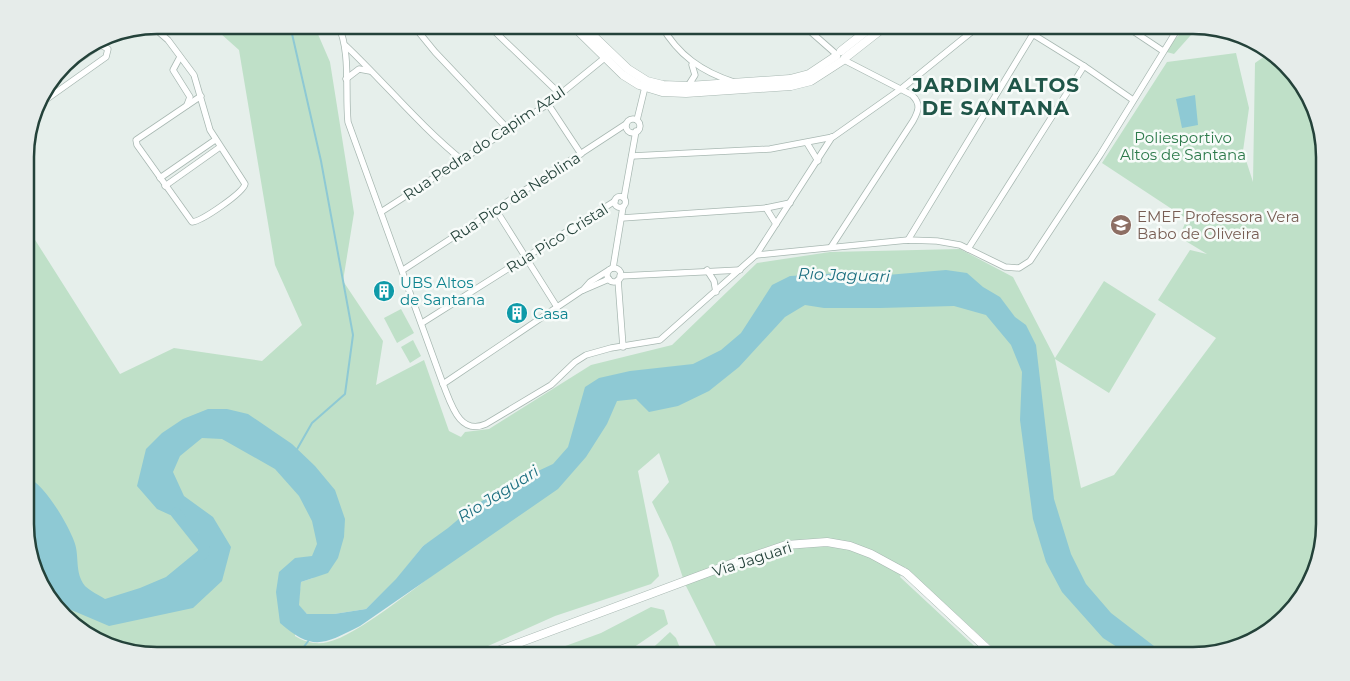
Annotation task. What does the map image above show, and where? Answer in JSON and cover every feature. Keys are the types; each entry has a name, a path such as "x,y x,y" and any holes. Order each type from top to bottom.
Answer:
{"street":[{"path":"161,34 168,40 194,75 201,96 210,130 245,184 243,189 227,202 199,220 192,222 165,186 137,145 136,140 201,96"},
{"path":"341,34 346,46 348,122 403,270 442,384 460,420 470,426 480,426 546,388 575,362 586,355 660,340 756,255 832,137"},
{"path":"420,34 507,128"},
{"path":"497,34 560,94"},
{"path":"582,34 607,55"},
{"path":"590,34 627,78 662,92 686,93 791,86 811,81 874,34"},
{"path":"665,34 695,68 694,75 688,86"},
{"path":"813,34 841,57 918,100 918,113 831,247"},
{"path":"646,85 688,86 790,79 809,74 841,57 865,34"},
{"path":"632,156 770,148 807,143 832,137 901,89 969,34"},
{"path":"908,240 1033,34 1133,100"},
{"path":"1138,34 1163,51"},
{"path":"756,255 908,240 950,243 968,249 1005,267 1018,268 1030,261 1100,155 1174,34"},
{"path":"49,97 106,57 108,49 102,46"},
{"path":"346,46 373,72 410,113 462,160"},
{"name":"Rua Pedra do Capim Azul","path":"381,212 462,160 507,128 548,104 607,55"},
{"path":"180,57 173,70 190,97 186,107"},
{"path":"690,61 713,75 734,82"},
{"path":"968,249 1084,66"},
{"path":"346,79 359,69 373,72"},
{"path":"636,131 628,130 646,85"},
{"path":"548,104 581,154"},
{"path":"609,279 607,276 612,269 623,207 626,203 624,198 636,131 640,126 631,121"},
{"name":"Rua Pico da Neblina","path":"403,270 631,121"},
{"path":"160,178 215,140"},
{"path":"807,143 818,161"},
{"path":"165,186 220,148"},
{"path":"623,207 616,206 615,201 619,197 624,198"},
{"name":"Rua Pico Cristal","path":"422,323 615,201"},
{"path":"622,218 766,208 790,203"},
{"path":"766,208 776,224"},
{"path":"496,210 557,307"},
{"path":"581,292 590,282 612,269 619,270 623,346"},
{"path":"442,384 557,307 581,292 609,279 706,270 740,270"},
{"path":"706,270 714,281 716,292"},
{"name":"Via Jaguari","path":"508,647 786,545 827,542 850,546 864,551 889,562 906,573 985,647"}],"green space":[{"name":"Poliesportivo Altos de Santana","path":"221,34 318,34 330,62 354,213 343,281 383,341 376,385 424,360 449,431 461,437 465,432 489,429 591,365 672,345 757,263 830,252 960,249 1013,277 1055,358 1104,281 1156,314 1109,393 1055,359 1081,488 1114,475 1216,338 1158,300 1190,250 1207,254 1179,237 1187,219 1102,163 1167,62 1236,53 1249,108 1243,151 1253,182 1255,63 1265,56 1296,88 1310,117 1315,140 1316,525 1310,564 1296,593 1274,617 1248,635 1217,645 1202,647 992,647 905,567 900,577 975,647 716,647 685,584 671,542 652,502 669,482 659,453 638,471 659,576 651,584 555,616 486,647 148,647 117,641 102,635 76,617 54,593 40,564 36,548 34,525 34,238 120,374 174,348 262,361 302,325 275,265 239,50","holes":["431,541 441,569 370,621 340,638 319,643 302,640 295,636 295,558 320,562 313,578 301,582 298,605 307,614 334,614 366,609 396,580 423,546"]},
{"path":"1180,34 1192,34 1174,54 1163,51"},
{"path":"401,309 414,333 397,343 384,318"},
{"path":"413,340 421,356 410,363 401,347"},
{"path":"651,607 664,610 668,624 634,647 563,647 601,633"},
{"path":"670,632 676,638 680,647 654,647"}],"water":[{"path":"1195,95 1198,125 1182,128 1176,99"},
{"path":"946,270 967,273 983,287 1000,297 1015,317 1026,325 1036,345 1054,499 1071,554 1086,584 1111,613 1155,647 1117,647 1103,638 1062,592 1046,562 1033,519 1020,420 1022,372 1011,345 986,315 954,306 824,308 805,305 785,317 739,367 709,391 678,406 649,412 636,399 617,401 607,424 586,457 558,489 360,626 328,641 310,641 301,638 280,623 276,592 279,572 295,558 312,556 317,544 312,521 299,496 275,469 222,439 202,438 180,456 173,472 184,496 213,517 231,547 222,581 193,608 109,626 69,609 53,592 40,564 35,541 34,481 54,504 71,533 76,546 79,575 85,586 105,599 140,588 166,577 200,549 199,533 190,524 157,509 137,486 146,449 162,433 183,419 208,409 227,409 248,414 292,444 315,466 335,490 345,519 344,537 338,558 328,573 301,582 299,605 307,614 334,614 366,609 396,579 423,546 474,506 506,486 553,464 568,447 585,387 599,378 630,371 693,364 721,350 741,333 772,285 790,276 843,273 875,276"}],"waterway":[{"path":"292,34 321,161 353,335 345,394 312,423 296,451"},
{"name":"Rio Jaguari","path":"176,513 204,548 203,554"},
{"path":"304,647 309,640"}],"place":[{"name":"EMEF Professora Vera Babo de Oliveira","path":"1121,225"},
{"name":"UBS Altos de Santana","path":"384,291"},
{"name":"Casa","path":"517,313"}],"district":[{"name":"JARDIM ALTOS DE SANTANA","path":"996,96"}]}
